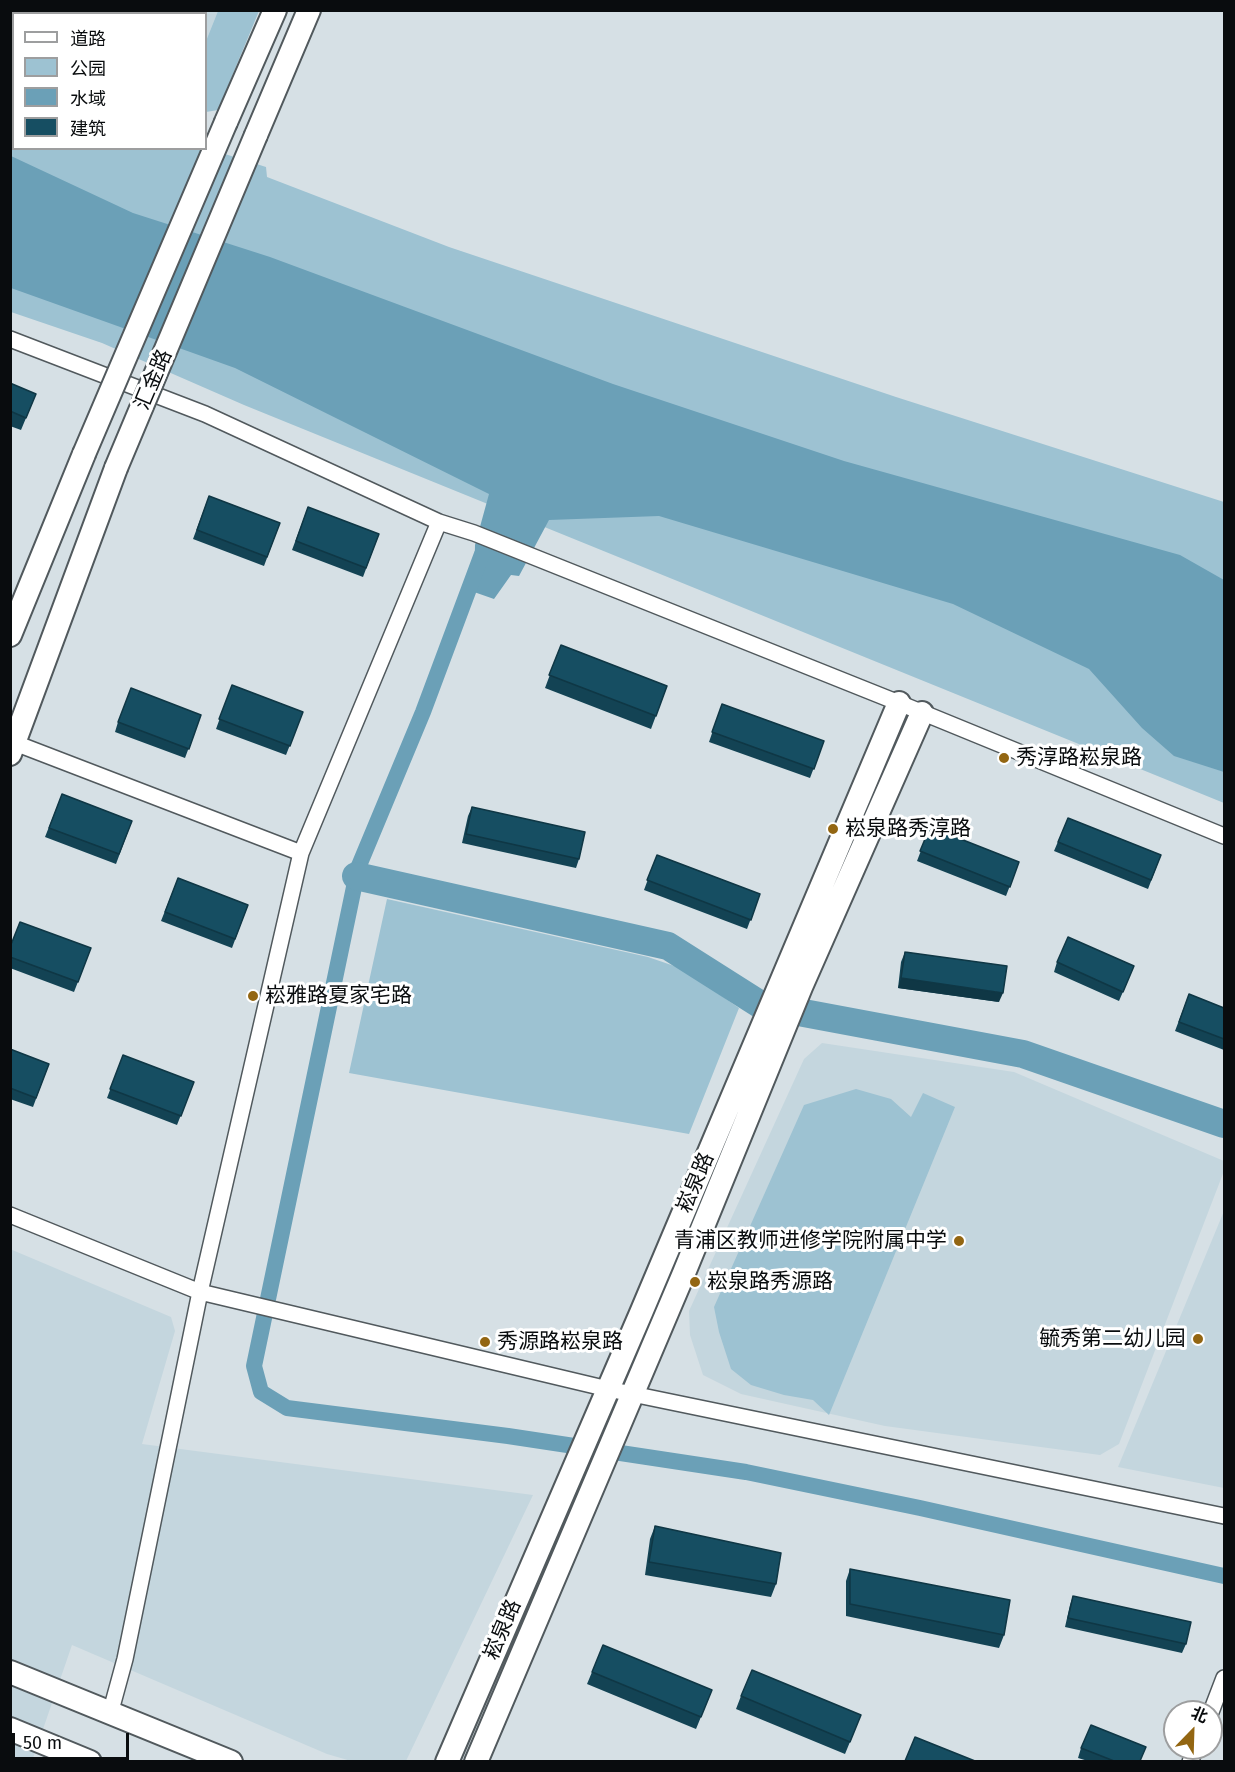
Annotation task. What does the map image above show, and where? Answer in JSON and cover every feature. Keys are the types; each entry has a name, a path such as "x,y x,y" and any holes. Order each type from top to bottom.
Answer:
{"street":[{"name":"汇金路","path":"10,635 84,454 275,10"},
{"name":"汇金路","path":"13,748 116,468 309,10"},
{"path":"10,339 205,414 439,522 474,533 922,712 1224,836"},
{"path":"110,1714 125,1659 200,1292 301,853 439,522"},
{"name":"崧泉路","path":"447,1761 608,1389 772,1030 899,703"},
{"name":"崧泉路","path":"791,985 922,712"},
{"path":"13,748 301,853"},
{"name":"崧泉路","path":"476,1761 633,1394 772,1030"},
{"path":"10,1215 200,1292 608,1389 1224,1516"},
{"path":"10,1672 231,1761"},
{"path":"1216,1700 1224,1678"},
{"path":"10,1729 89,1761"}],"shaded area":[{"path":"10,11 218,11 207,38 207,12 12,12 11,43"},
{"name":"青浦区教师进修学院附属中学","path":"822,1043 1014,1072 1224,1161 1224,1171 1119,1444 1100,1455 885,1426 741,1394 703,1375 690,1335 689,1311 804,1059"},
{"name":"毓秀第二幼儿园","path":"1224,1211 1224,1488 1118,1467"},
{"path":"10,1249 171,1317 175,1331 142,1444 533,1495 406,1761 351,1761 327,1754 72,1645 32,1761 11,1761"}],"green space":[{"path":"218,11 259,11 218,110 207,112 207,38"},
{"path":"11,89 12,150 207,148 266,167 267,177 449,247 896,397 1224,502 1224,803 244,405 102,343 11,312"},
{"path":"387,899 648,957 683,969 739,1008 689,1134 349,1073"},
{"path":"856,1089 891,1099 911,1117 923,1093 955,1107 829,1415 813,1400 784,1395 751,1385 731,1369 714,1307 804,1105"}],"water":[{"path":"11,156 133,213 270,257 613,384 844,461 1180,555 1224,580 1224,772 1174,756 1142,728 1089,669 953,604 659,516 549,520 519,576 511,575 494,599 474,592 475,545 489,494 235,368 11,288"}],"building":[{"path":"10,383 36,394 26,418 10,411"},
{"path":"209,496 280,523 267,557 197,530"},
{"path":"308,507 379,534 366,568 296,541"},
{"path":"561,645 667,686 656,716 549,675"},
{"path":"232,685 303,712 290,746 219,719"},
{"path":"131,688 201,715 189,749 118,722"},
{"path":"722,704 824,741 814,769 712,732"},
{"path":"62,794 132,821 119,854 49,828"},
{"path":"472,807 585,832 579,859 466,834"},
{"path":"1068,818 1161,855 1151,880 1058,842"},
{"path":"930,827 1019,862 1010,887 920,851"},
{"path":"657,855 760,894 751,920 647,880"},
{"path":"178,878 248,905 235,939 165,912"},
{"path":"20,922 91,948 78,982 10,957 10,947"},
{"path":"1068,937 1134,966 1123,992 1057,962"},
{"path":"905,952 1007,966 1003,993 901,978"},
{"path":"1189,994 1224,1008 1224,1039 1179,1022"},
{"path":"10,1049 49,1064 36,1098 10,1088"},
{"path":"123,1055 194,1082 181,1116 110,1089"},
{"path":"655,1526 781,1553 776,1584 649,1562"},
{"path":"850,1569 1010,1600 1004,1635 850,1604"},
{"path":"1073,1596 1191,1622 1186,1644 1068,1618"},
{"path":"603,1645 712,1690 701,1717 592,1672"},
{"path":"752,1670 861,1715 850,1742 741,1696"},
{"path":"1091,1725 1146,1747 1140,1761 1114,1761 1081,1748"},
{"path":"915,1737 975,1761 905,1761"}],"waterway":[{"path":"482,554 423,712 358,868 254,1366 261,1392 287,1408 508,1436 746,1472 920,1508 1224,1576"},
{"path":"356,876 668,946 761,1005 1023,1054 1224,1124"}],"place":[{"name":"秀淳路崧泉路","path":"1004,758"},
{"name":"崧泉路秀淳路","path":"833,829"},
{"name":"崧雅路夏家宅路","path":"253,996"},
{"name":"青浦区教师进修学院附属中学","path":"959,1241"},
{"name":"崧泉路秀源路","path":"695,1282"},
{"name":"毓秀第二幼儿园","path":"1198,1339"},
{"name":"秀源路崧泉路","path":"485,1342"}]}
